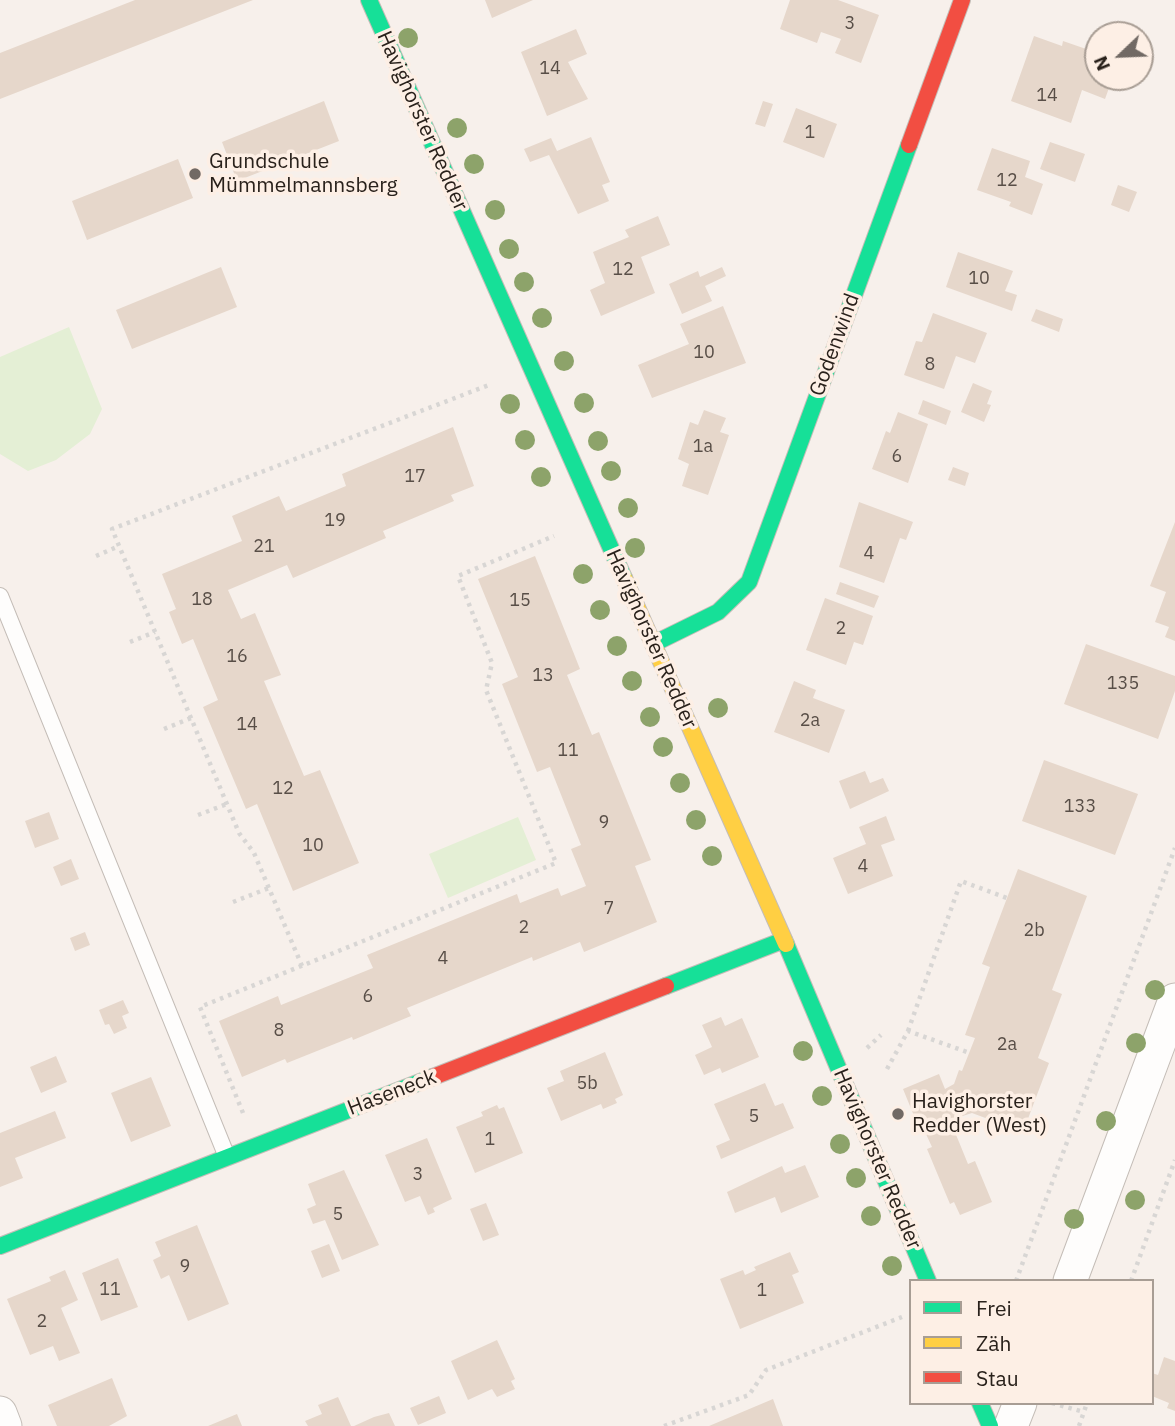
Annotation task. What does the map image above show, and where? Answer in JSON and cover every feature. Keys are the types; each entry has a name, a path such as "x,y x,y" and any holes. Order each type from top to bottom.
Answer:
{"street":[{"name":"Havighorster Redder","path":"369,0 784,940 927,1279"},
{"name":"Godenwind","path":"653,644 703,622 724,609 748,582 962,0"},
{"name":"Haseneck","path":"0,1246 784,940"},
{"path":"1071,1279 1175,1000"},
{"path":"981,1405 990,1426"},
{"path":"1011,1426 1019,1405"},
{"path":"0,1413 5,1426"}],"lane":[{"path":"0,596 228,1157"}],"path":[{"path":"302,966 269,888 227,804 112,529 489,385"},
{"path":"256,1146 200,1007 556,863 486,690 492,663 458,576 554,536"},
{"path":"96,556 119,546"},
{"path":"130,642 155,632"},
{"path":"164,729 191,718"},
{"path":"198,816 227,804"},
{"path":"1017,1279 1175,848"},
{"path":"887,1069 908,1031 961,881 1007,898"},
{"path":"233,902 269,888"},
{"path":"908,1031 967,1052"},
{"path":"1132,1279 1175,1160"},
{"path":"664,1426 749,1395 766,1370 902,1317"},
{"path":"1059,1405 1084,1412"},
{"path":"1079,1426 1086,1405"}],"green space":[{"path":"69,327 102,409 90,434 56,460 28,471 0,454 0,357"},
{"path":"518,817 536,860 448,898 429,854"}],"building":[{"path":"135,0 253,0 0,99 0,53"},
{"path":"485,0 533,0 492,18"},
{"path":"790,0 838,0 879,15 861,63 835,53 841,39 821,32 817,43 780,29"},
{"path":"576,29 587,54 568,62 588,99 547,116 521,52"},
{"path":"1034,36 1062,46 1063,41 1084,48 1084,91 1082,90 1071,123 1011,101"},
{"path":"1085,91 1108,91 1105,99"},
{"path":"324,101 339,141 237,181 222,142"},
{"path":"763,101 773,104 765,127 755,124"},
{"path":"796,108 837,124 824,158 783,142"},
{"path":"591,137 610,182 602,185 609,201 578,214 549,155 530,162 524,149 551,138 557,151"},
{"path":"1050,142 1085,154 1075,182 1040,169"},
{"path":"992,148 1030,161 1025,177 1043,184 1032,215 1009,206 1011,202 977,190"},
{"path":"178,159 193,198 87,240 72,201"},
{"path":"1118,185 1137,192 1129,212 1111,205"},
{"path":"658,216 670,245 641,257 655,293 601,316 590,290 605,283 593,252 629,237 625,230"},
{"path":"958,252 1013,271 1005,291 1017,295 1012,311 946,287"},
{"path":"221,267 237,307 132,349 116,310"},
{"path":"722,267 726,276 705,286 712,301 682,314 669,284 698,271 700,277"},
{"path":"723,306 746,363 652,398 638,365 689,344 680,324"},
{"path":"1036,309 1063,319 1059,332 1031,321"},
{"path":"933,313 987,333 975,363 956,356 944,389 904,375 916,341 922,342"},
{"path":"973,383 992,391 987,404 991,405 984,422 961,412"},
{"path":"923,400 951,411 946,425 918,414"},
{"path":"704,410 726,418 720,432 729,435 708,495 682,486 689,464 678,459 690,422 698,425"},
{"path":"898,412 928,424 908,483 872,469 886,431 890,433"},
{"path":"453,427 474,486 451,495 454,501 383,531 386,538 293,578 287,565 228,590 241,619 255,613 281,675 264,681 304,776 320,770 359,863 293,891 257,804 246,809 203,707 218,700 193,639 182,644 169,612 176,609 162,574 242,541 232,516 279,496 286,511 346,486 342,474"},
{"path":"953,467 969,473 965,486 948,480"},
{"path":"859,502 913,522 906,540 900,538 884,583 839,567"},
{"path":"1175,522 1175,641 1165,637 1169,627 1155,622 1166,592 1150,586"},
{"path":"535,556 580,669 567,675 592,735 599,732 651,860 635,866 657,922 584,952 580,942 533,961 532,957 407,1008 411,1016 353,1040 352,1037 287,1063 285,1059 242,1077 219,1021 278,996 281,1005 373,968 367,955 517,894 520,903 558,888 561,896 586,886 571,849 581,845 550,767 537,772 502,684 518,677 478,579"},
{"path":"840,582 879,596 874,608 836,594"},
{"path":"825,598 873,616 863,645 854,642 846,665 806,650"},
{"path":"1086,644 1175,676 1175,691 1158,739 1064,704"},
{"path":"794,681 816,690 813,698 845,710 829,753 774,732"},
{"path":"1044,760 1138,794 1115,855 1022,821"},
{"path":"865,771 870,783 883,778 889,791 850,809 839,781"},
{"path":"49,812 59,839 35,848 25,821"},
{"path":"886,816 895,840 881,845 893,876 848,894 833,858 866,844 859,827"},
{"path":"71,859 79,879 61,886 53,867"},
{"path":"1018,869 1087,896 1052,990 1062,994 1038,1058 1049,1063 1023,1132 972,1113 950,1120 968,1164 975,1161 992,1202 960,1215 954,1202 950,1204 927,1149 932,1147 925,1132 921,1133 903,1089 939,1074 945,1089 954,1084 959,1070 962,1071 975,1038 965,1035 990,967 982,964"},
{"path":"85,932 90,945 75,951 70,938"},
{"path":"123,1000 129,1013 122,1016 127,1028 114,1034 109,1024 105,1025 99,1010"},
{"path":"721,1017 725,1026 742,1018 759,1057 722,1073 720,1068 704,1075 695,1055 712,1047 702,1025"},
{"path":"605,1052 623,1095 615,1099 617,1103 603,1109 601,1104 561,1121 547,1088 564,1081 560,1071"},
{"path":"56,1056 67,1082 41,1093 30,1067"},
{"path":"151,1077 171,1126 131,1142 111,1093"},
{"path":"765,1083 775,1106 783,1103 794,1128 721,1159 716,1146 730,1140 714,1104"},
{"path":"497,1105 499,1109 504,1107 523,1153 475,1173 456,1127 483,1116 481,1112"},
{"path":"55,1111 66,1138 15,1158 23,1178 0,1187 0,1133"},
{"path":"427,1138 452,1199 433,1208 435,1212 428,1215 420,1196 405,1202 385,1155"},
{"path":"805,1165 819,1197 781,1213 775,1197 735,1213 727,1192 782,1166 785,1173"},
{"path":"344,1170 379,1245 342,1260 325,1220 313,1224 307,1209 316,1205 308,1184"},
{"path":"486,1203 499,1235 483,1241 470,1209"},
{"path":"197,1225 229,1304 188,1321 169,1275 161,1279 153,1260 161,1256 155,1242"},
{"path":"329,1244 340,1271 322,1278 311,1251"},
{"path":"790,1252 799,1272 792,1275 804,1303 740,1329 720,1279 743,1270 745,1275 756,1270 754,1267"},
{"path":"118,1258 138,1307 101,1321 82,1273"},
{"path":"65,1270 78,1300 61,1308 80,1353 59,1361 53,1346 30,1355 7,1299 51,1281 49,1277"},
{"path":"497,1340 515,1379 511,1381 515,1389 497,1397 492,1389 468,1400 451,1361"},
{"path":"1164,1357 1175,1361 1175,1411 1167,1408 1169,1403 1154,1397 1154,1374 1158,1375"},
{"path":"112,1378 127,1416 109,1426 57,1426 48,1405"},
{"path":"439,1396 446,1413 418,1425 410,1408"},
{"path":"338,1397 351,1426 308,1426 305,1421 322,1414 318,1405"},
{"path":"773,1399 783,1426 709,1426"},
{"path":"389,1413 395,1426 354,1426 374,1417"},
{"path":"237,1414 242,1426 208,1426"}],"traffic: fast":[{"path":"369,0 624,578"},
{"path":"653,644 718,612 749,582 909,145"},
{"path":"666,986 784,940"},
{"path":"786,944 927,1279"},
{"path":"0,1246 433,1077"},
{"path":"981,1405 990,1426"}],"traffic: slow":[{"path":"624,578 786,944"}],"traffic: jam":[{"path":"909,145 962,0"},
{"path":"433,1077 666,986"}],"place":[{"name":"Grundschule Mümmelmannsberg","path":"195,174"},
{"name":"Havighorster Redder (West)","path":"898,1114"}]}
